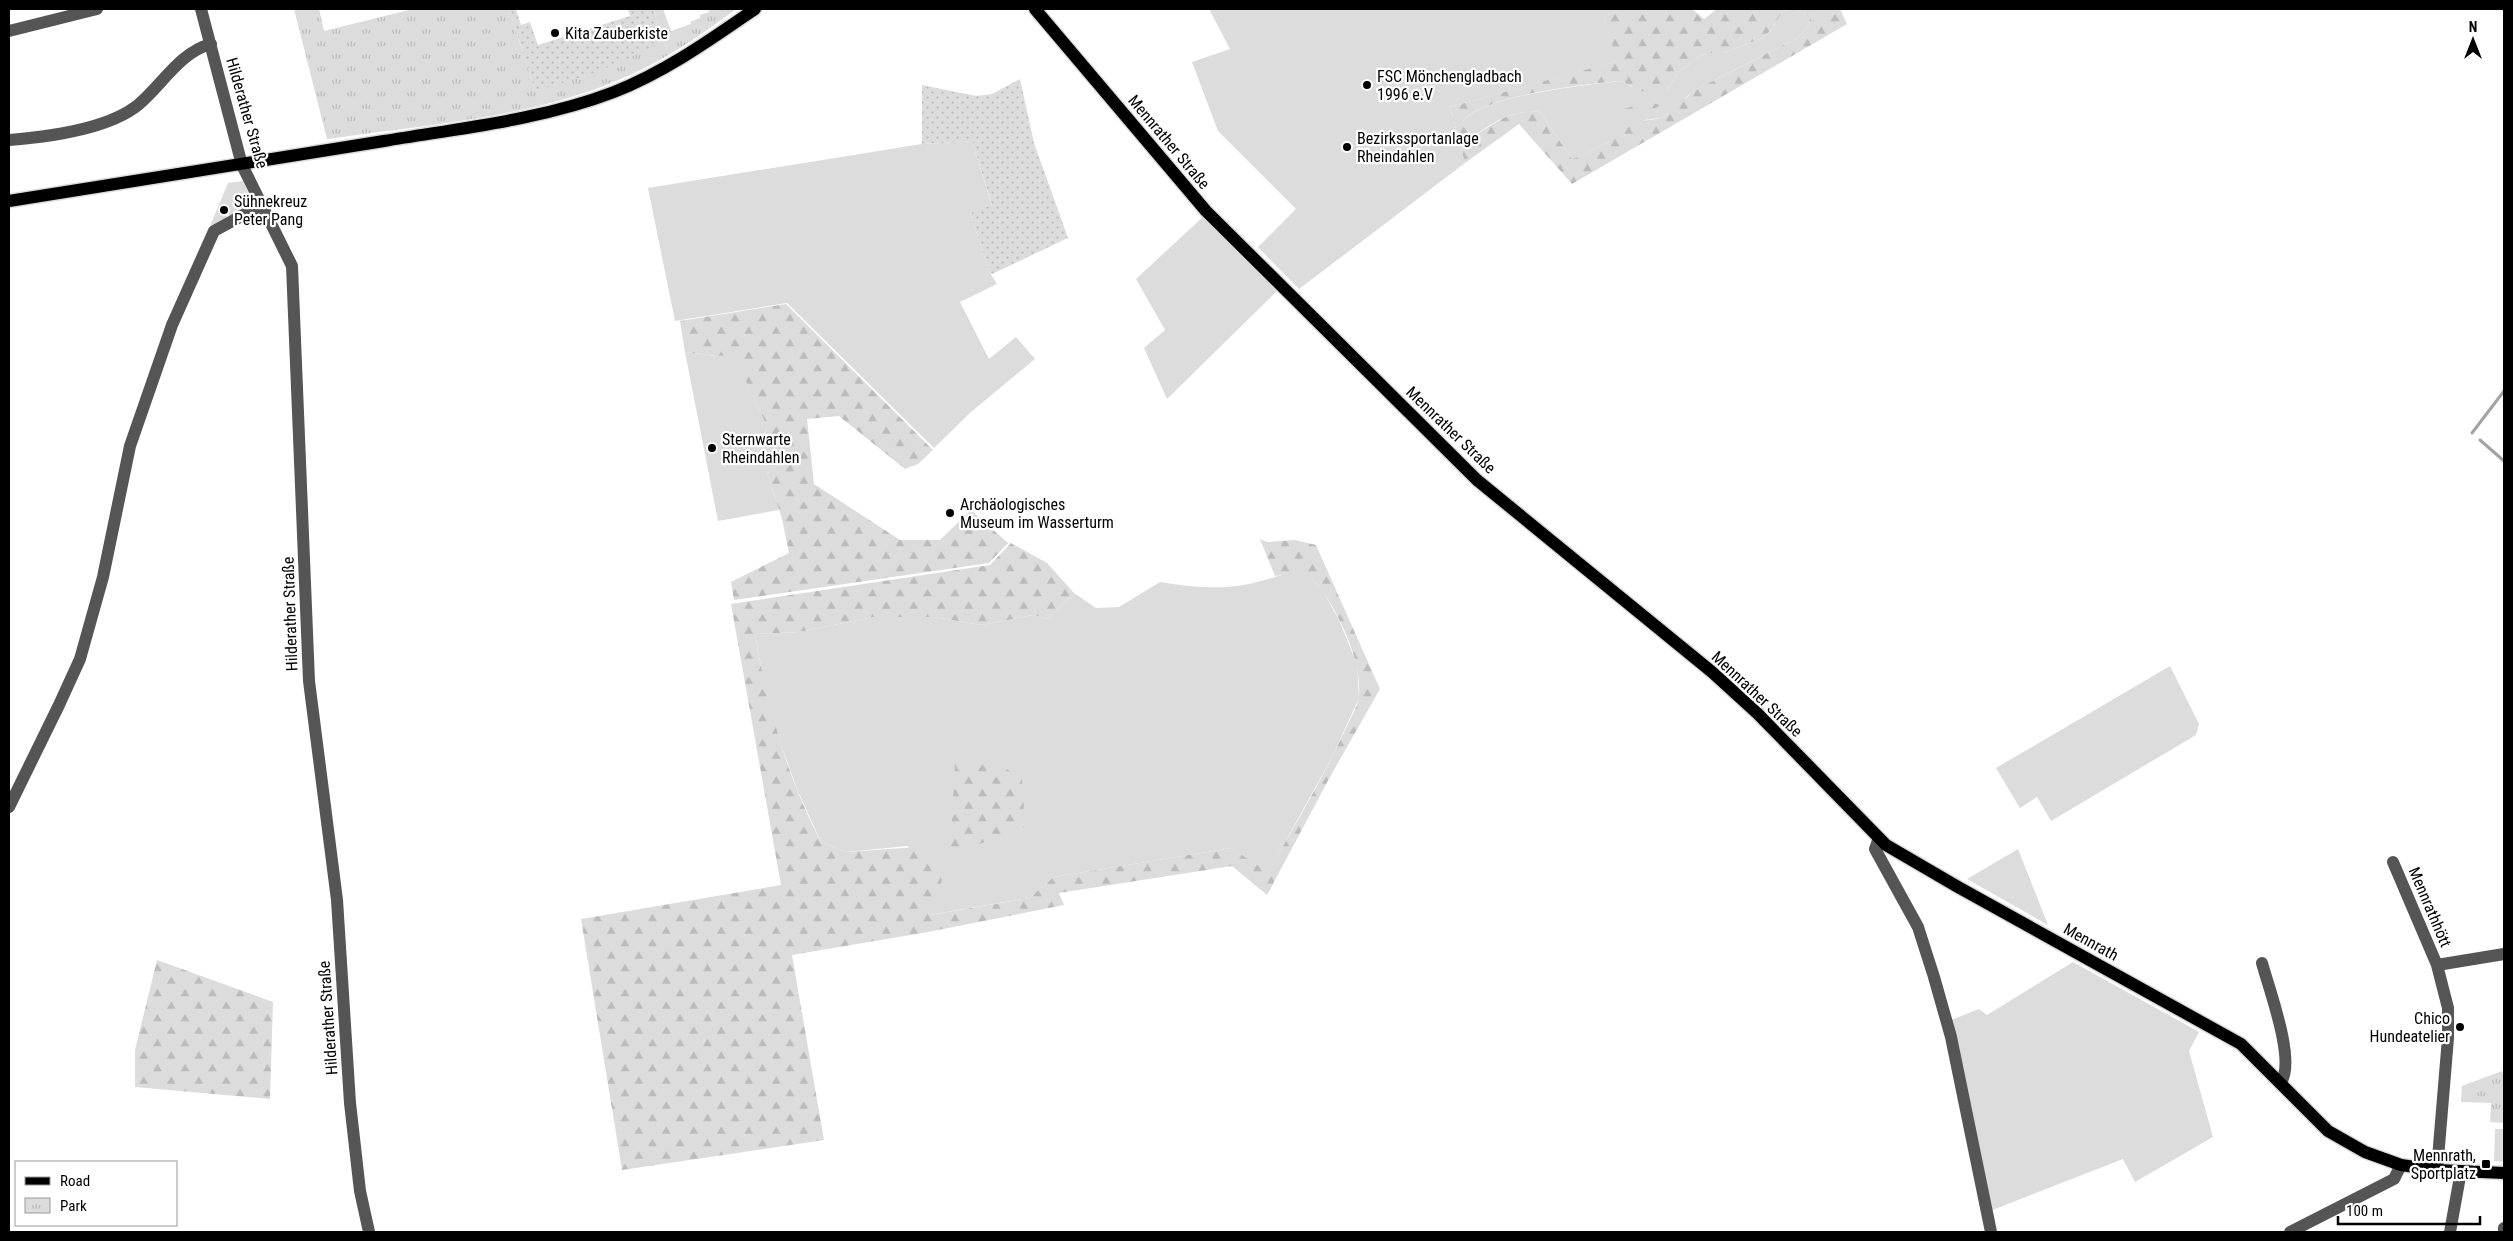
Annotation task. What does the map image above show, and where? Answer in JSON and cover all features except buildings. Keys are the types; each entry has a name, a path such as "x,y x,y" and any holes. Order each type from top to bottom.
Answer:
{"main road":[{"path":"9,201 242,165 535,116 586,102 651,75 689,54 755,9"},
{"name":"Mennrather Straße","path":"1035,9 1206,211 1477,480 1718,678 1757,713 1879,838"},
{"name":"Mennrath","path":"1879,838 1886,845 1930,872 2241,1044 2328,1130 2365,1152 2401,1165 2437,1170 2504,1174"}],"street":[{"path":"9,31 97,9"},
{"name":"Hilderather Straße","path":"201,9 242,165 260,206 278,235 292,266 309,681 337,900 350,1103 360,1191 368,1232"},
{"path":"9,140 93,127 118,117 137,105 196,48 211,44"},
{"path":"9,807 80,658 103,577 130,446 172,325 214,231 260,206"},
{"path":"1879,838 1875,849 1918,927 1939,994 1951,1038 1991,1232"},
{"name":"Mennrathhött","path":"2392,862 2437,965 2448,1008 2448,1038 2437,1170"},
{"name":"Mennrathhött","path":"2437,965 2504,954"},
{"path":"2262,963 2285,1049 2285,1076 2280,1082"},
{"path":"2291,1232 2394,1179 2401,1165"},
{"path":"2450,1232 2462,1171"}],"green space":[{"path":"294,9 319,9 324,31 413,9 509,9 535,90 662,41 654,9 663,9 671,31 691,24 690,22 700,18 700,15 709,12 709,9 736,9 658,61 630,75 557,101 481,118 327,139"},
{"path":"509,9 516,9 521,25 530,22 538,45 630,16 628,9 654,9 662,41 600,70 535,90"},
{"name":"Bezirkssportanlage Rheindahlen","path":"1209,9 1602,9 1618,61 1450,107 1465,163 1299,289 1258,247 1296,209 1218,131 1192,62 1230,49"},
{"path":"1602,9 1692,9 1704,19 1717,9 1791,9 1783,11 1771,30 1762,38 1724,53 1707,53 1698,57 1679,72 1666,91 1654,93 1643,91 1622,81 1562,88 1510,98 1488,105 1471,114 1462,123 1472,137 1511,115 1540,112 1572,159 1608,143 1615,135 1629,127 1644,121 1663,117 1695,90 1797,38 1809,25 1810,16 1794,9 1840,9 1847,24 1572,184 1519,124 1465,163 1450,107 1617,61"},
{"path":"1794,9 1810,16 1809,25 1797,38 1695,90 1686,97 1682,106 1661,118 1645,120 1608,143 1572,159 1540,112 1512,115 1496,122 1472,137 1462,123 1472,114 1489,105 1561,88 1622,81 1631,87 1666,91 1679,72 1698,57 1707,53 1724,53 1762,38 1771,30 1783,11"},
{"path":"1020,79 1034,143 1068,238 992,274 990,273 970,213 992,205 972,141 922,144 922,85 976,96 992,94"},
{"path":"1645,103 1659,104 1660,106 1639,114 1623,113 1623,109"},
{"path":"972,141 992,206 970,213 990,273 997,284 960,302 989,359 1016,337 1035,359 971,412 934,448 787,303 675,321 648,188 922,144"},
{"path":"243,181 252,201 250,205 229,216 227,207 219,212 221,215 225,213 227,217 210,226 228,183"},
{"path":"1205,215 1279,289 1167,399 1144,348 1165,330 1136,279"},
{"path":"786,304 933,450 918,464 905,469 839,416 807,419 814,484 900,540 940,540 971,510 1008,543 989,563 734,600 731,582 789,553 782,519 764,463 766,424 733,355 716,356 685,352 680,321"},
{"path":"685,352 716,356 733,354 766,424 764,463 779,510 718,521"},
{"path":"1260,539 1267,542 1295,540 1316,545 1380,689 1330,777 1267,895 1232,866 1059,893 1064,905 928,932 792,955 824,1140 622,1170 581,919 781,885 731,604 990,565 1011,543 1047,563 1074,593 1048,619 1033,615 981,625 934,617 873,617 799,632 755,634 772,714 788,767 821,842 846,852 917,847 927,854 942,880 930,915 1029,898 1054,877 1231,848 1268,872 1308,801 1354,712 1359,696 1359,684 1358,673 1348,638 1326,596 1316,583 1303,576 1275,576"},
{"path":"1293,573 1308,576 1322,589 1340,622 1357,665 1359,698 1332,757 1268,873 1231,848 1054,877 1029,898 929,915 908,846 846,852 821,842 797,789 769,711 755,634 799,632 873,617 934,617 981,625 1033,615 1048,619 1074,593 1096,608 1119,607 1160,582 1193,586 1227,587 1249,584"},
{"path":"2170,666 2199,724 2196,735 2051,821 2037,797 2020,808 1996,768"},
{"path":"993,761 1022,778 1025,827 950,855 955,762"},
{"path":"2018,849 2048,925 1967,879"},
{"path":"157,960 273,1002 270,1099 135,1087 135,1050"},
{"path":"2073,962 2199,1032 2189,1051 2213,1137 2135,1182 2123,1159 1990,1211 1951,1020 1979,1009 1987,1015"},
{"path":"2502,1071 2504,1076 2504,1123 2490,1122 2491,1103 2461,1102 2462,1086"},
{"path":"2495,1129 2504,1129 2504,1162 2494,1161"}],"waterway":[{"path":"2472,433 2504,391"},
{"path":"2480,440 2504,461"}],"place":[{"name":"Kita Zauberkiste","path":"555,33"},
{"name":"FSC Mönchengladbach 1996 e.V","path":"1367,85"},
{"name":"Bezirkssportanlage Rheindahlen","path":"1347,147"},
{"name":"Sühnekreuz Peter Pang","path":"224,210"},
{"name":"Sternwarte Rheindahlen","path":"712,448"},
{"name":"Archäologisches Museum im Wasserturm","path":"950,513"},
{"name":"Chico Hundeatelier","path":"2460,1027"},
{"name":"Mennrath, Sportplatz","path":"2486,1164"}]}
